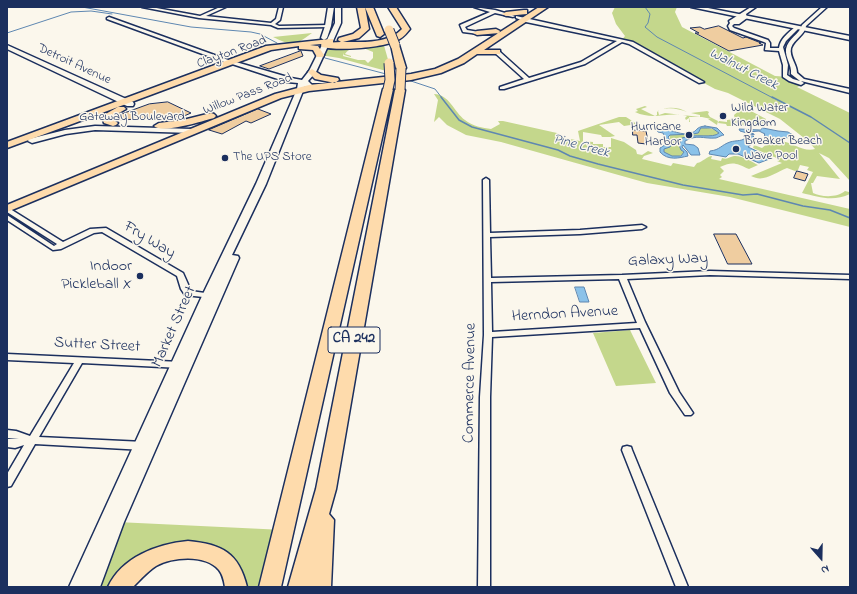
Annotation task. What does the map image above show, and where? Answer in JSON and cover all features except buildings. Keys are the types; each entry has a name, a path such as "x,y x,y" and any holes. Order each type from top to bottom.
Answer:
{"highway":[{"path":"327,41 351,38 360,34 365,29 360,7"},
{"name":"CA 242","path":"270,587 397,79 369,7"},
{"path":"327,41 378,43 400,36 406,29 392,7"},
{"name":"CA 242","path":"299,587 326,489 397,79 395,45 387,27"},
{"path":"320,587 326,489"},
{"path":"119,587 132,572 150,560 174,550 193,549 216,555 226,564 236,577 236,587"}],"main road":[{"name":"Market Street","path":"327,41 331,7"},
{"name":"Market Street","path":"78,587 145,446 291,119 296,101 338,23 338,7"},
{"name":"Willow Pass Road","path":"7,205 112,160 160,132 186,130 305,85 397,79 438,71 455,64 486,45 523,17 531,7"},
{"name":"Willow Pass Road","path":"7,209 92,173 237,107 281,90 335,80 397,79 443,65 496,31 544,7"},
{"path":"694,7 850,37"},
{"path":"707,7 743,16"},
{"path":"506,14 523,17"},
{"path":"477,33 496,31"},
{"name":"Clayton Road","path":"7,151 129,103 159,89 232,63 277,50 327,41"},
{"name":"Clayton Road","path":"7,145 55,127 150,96 269,48 327,41"},
{"path":"486,45 497,52"},
{"name":"Detroit Avenue","path":"7,47 129,103"},
{"path":"299,47 315,48 320,55"},
{"path":"475,52 497,52"},
{"path":"249,59 247,64 253,69"},
{"path":"232,63 305,85"},
{"path":"455,64 470,65"},
{"path":"312,72 318,77 335,80"},
{"name":"Market Street","path":"212,296 281,134 301,101 305,85"},
{"name":"Clayton Road","path":"150,96 159,89"},
{"path":"278,96 296,97 296,101"},
{"path":"113,124 107,121 107,116 129,103"},
{"path":"160,132 237,107"},
{"name":"Gateway Boulevard","path":"55,127 77,124 113,124 160,132"},
{"name":"Gateway Boulevard","path":"32,141 83,129 106,128 160,132 186,130"},
{"path":"92,173 114,162 112,160"},
{"name":"Market Street","path":"92,587 145,446"}],"street":[{"path":"144,7 199,17 272,24 278,27 328,26"},
{"path":"159,9 165,7"},
{"path":"199,17 224,7"},
{"path":"272,24 278,20 281,7"},
{"path":"476,7 506,14"},
{"path":"754,7 743,16 731,22 733,23 730,26 732,29 766,41 768,43 767,49 780,50"},
{"path":"825,7 802,28 782,42 780,50 786,65 785,74 787,78 795,81 850,94"},
{"path":"477,33 465,31 462,29 462,26 495,11"},
{"path":"523,17 636,46 701,82"},
{"path":"110,18 232,63"},
{"path":"802,28 789,47 789,57 794,66 794,75 796,77 850,91"},
{"path":"502,88 583,63 621,41"},
{"path":"497,52 524,78 529,80"},
{"name":"Commerce Avenue","path":"484,587 485,404 488,335 486,180"},
{"path":"7,209 62,244 53,248 7,217"},
{"path":"486,234 580,232 642,227"},
{"name":"Fry Way","path":"58,247 93,231 103,230 180,275 188,293 212,296"},
{"name":"Galaxy Way","path":"487,280 721,273 850,277"},
{"path":"622,277 643,326 675,393 688,413"},
{"name":"Herndon Avenue","path":"488,335 643,326"},
{"name":"Sutter Street","path":"7,357 181,365"},
{"path":"7,483 80,360"},
{"path":"7,434 32,440 145,446"},
{"path":"7,443 15,444 32,440"},
{"path":"627,450 682,587"}],"green space":[{"path":"615,7 677,7 675,12 682,27 775,76 806,84 797,87 850,113 850,181 829,158 819,153 840,179 817,176 813,183 811,183 813,193 816,194 833,196 845,191 849,192 850,194 838,198 832,198 802,193 813,172 807,170 809,167 800,165 798,170 795,171 787,168 765,178 756,178 751,176 782,163 777,161 779,159 753,148 754,145 762,148 768,143 771,144 782,141 804,149 815,149 809,142 780,119 728,93 715,89 636,46 621,41 625,36 616,24 612,13"},
{"path":"312,33 294,44 290,44 273,37"},
{"path":"383,42 390,72 339,58 320,55 325,45","holes":["361,47 373,52 373,58 368,63 365,60 358,60 343,56 344,53 344,55 351,57 345,54 350,49"]},
{"path":"434,94 448,100 461,117 471,124 491,129 500,124 498,121 503,121 557,133 561,137 580,141 578,131 619,117 626,117 637,124 624,126 619,122 599,125 615,136 602,137 601,135 583,132 583,141 593,142 593,144 603,144 603,147 611,147 611,138 624,142 636,150 637,154 642,155 648,151 653,153 644,156 642,159 671,166 673,163 694,167 697,163 708,157 712,156 711,159 721,161 722,158 727,159 737,156 758,165 749,169 741,165 724,165 720,167 724,171 720,175 722,177 719,179 850,209 850,227 730,197 647,183 501,142 466,135 447,125 439,117 434,122 438,100"},
{"path":"645,106 647,107 641,109 655,116 642,115 635,112 638,111 636,109"},
{"path":"672,108 684,110 687,112 680,110"},
{"path":"740,110 751,111 766,119 766,121 754,126 732,124 732,126 727,126 726,124 718,123 719,121 727,122 727,120 735,119 734,115"},
{"path":"658,111 659,115 665,113 700,117 689,117 690,122 689,122 689,118 686,120 685,118 687,116 655,116 657,115"},
{"path":"707,111 709,112 708,114 710,117 718,121 717,125 708,119 711,119 700,117 700,115 691,113"},
{"path":"701,128 713,129 719,133 711,137 696,136 685,139 679,144 684,153 677,157 671,156 664,152 664,149 672,144 669,135 693,134"},
{"path":"630,330 656,383 616,386 593,333"},
{"path":"117,522 284,530 270,587 236,587 226,564 174,550 119,587 92,587"}],"water":[{"path":"702,127 717,128 724,135 716,138 693,138 685,141 685,144 694,145 698,148 700,155 691,155 683,145 682,147 687,152 688,156 670,158 666,157 660,152 660,148 668,143 663,133 658,132 657,130 663,128 688,134","holes":["701,128 712,128 719,133 713,136 692,136 682,138 679,145 681,150 684,152 681,156 672,156 664,152 664,149 670,147 672,144 668,137 670,135 693,134 698,133"]},
{"path":"763,128 788,132 794,137 784,138 778,141 769,139 764,135 765,134 759,131 748,132 754,135 740,131 739,129 760,130"},
{"name":"Breaker Beach Wave Pool","path":"747,136 753,136 757,140 748,147 772,158 759,163 738,154 729,154 726,157 709,154 710,151 716,150 730,142 744,139"},
{"path":"575,287 584,287 589,302 580,302"}],"waterway":[{"name":"Pine Creek","path":"82,7 191,27 251,32 260,34 277,43"},
{"name":"Walnut Creek","path":"645,7 650,14 648,23 645,27 657,37 773,98"},
{"path":"7,33 71,12 91,11 112,14"},
{"name":"Pine Creek","path":"325,58 386,74"},
{"name":"Pine Creek","path":"408,80 435,89 442,98"},
{"name":"Pine Creek","path":"441,97 459,120 472,127 558,150 570,156 683,185 743,195 757,194 803,206 830,210 850,218"},
{"name":"Walnut Creek","path":"772,97 811,117 850,143"}],"place":[{"name":"Wild Water Kingdom","path":"723,116"},
{"name":"Hurricane Harbor","path":"689,135"},
{"name":"Breaker Beach Wave Pool","path":"736,149"},
{"name":"The UPS Store","path":"225,158"},
{"name":"Indoor Pickleball X","path":"140,276"}]}
